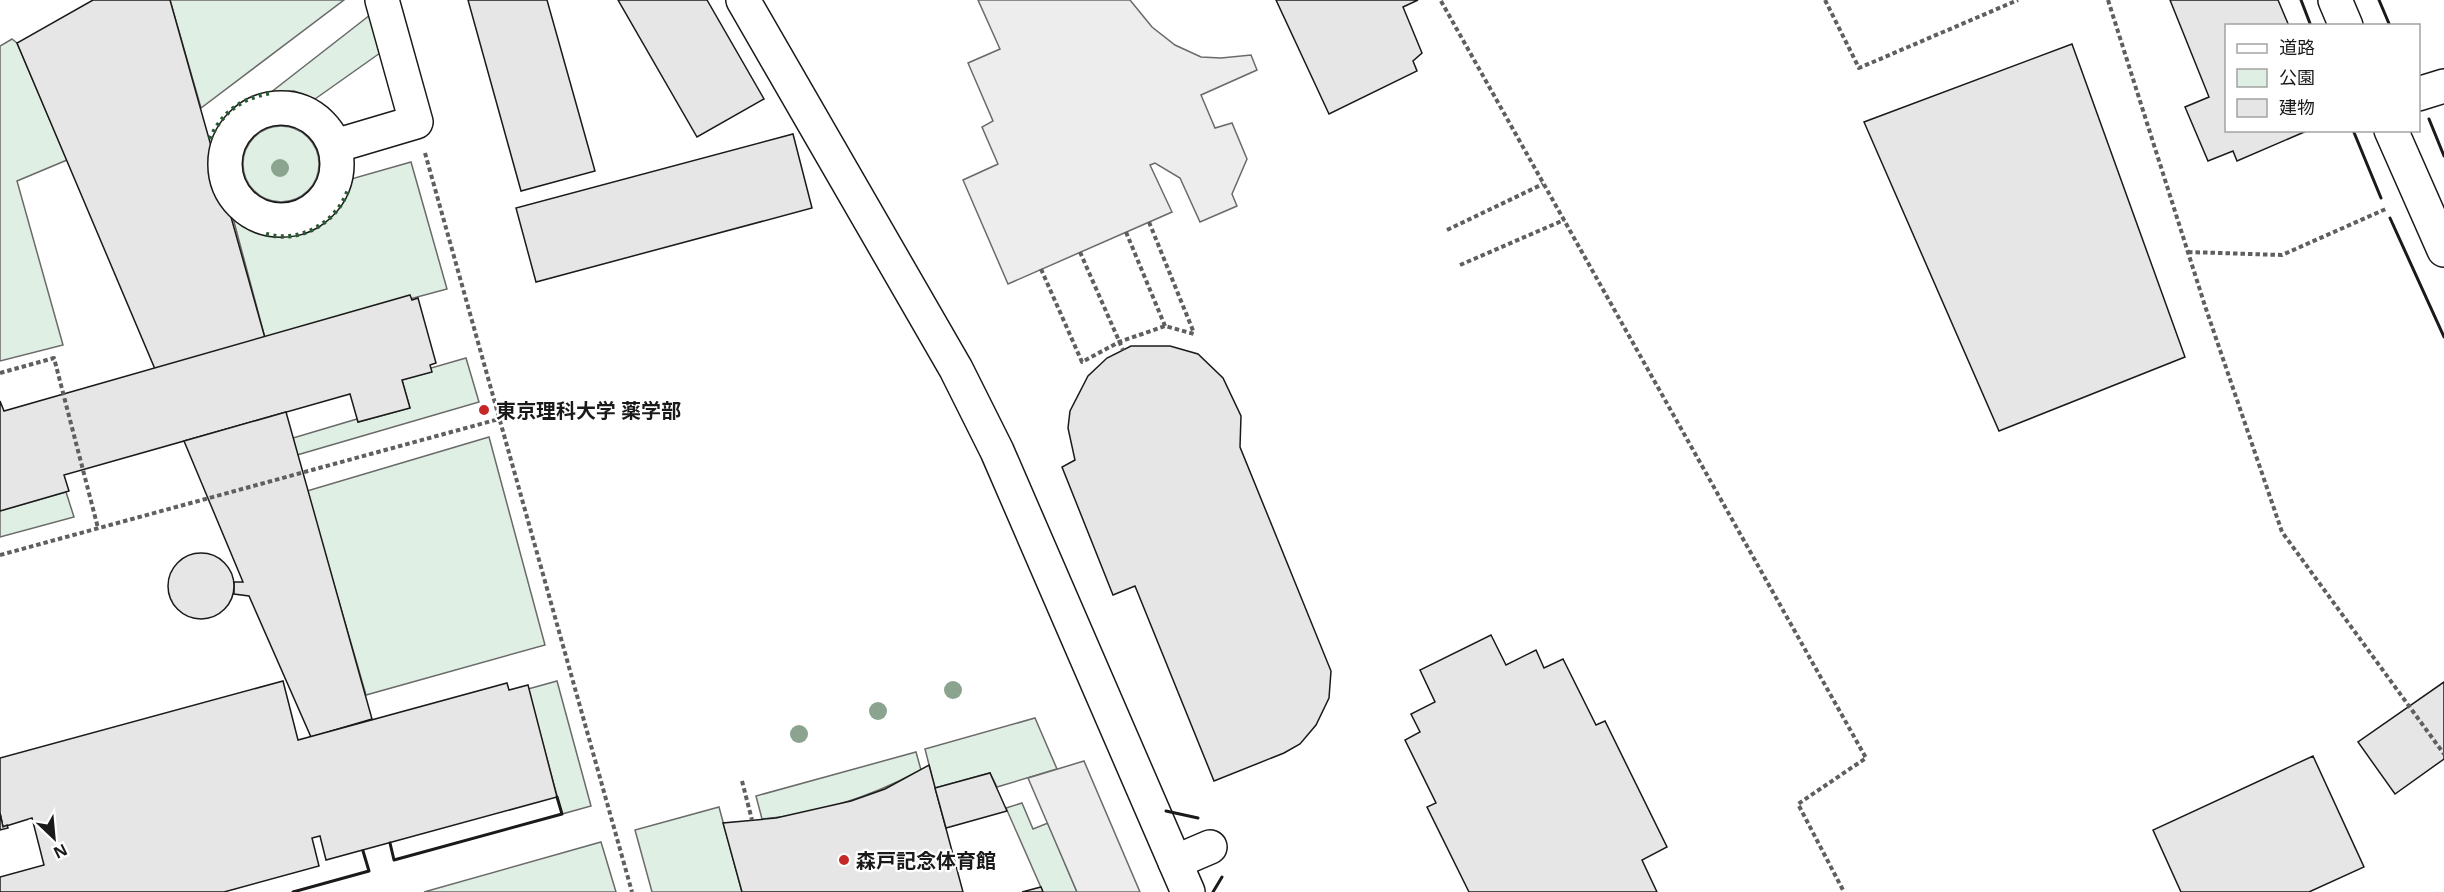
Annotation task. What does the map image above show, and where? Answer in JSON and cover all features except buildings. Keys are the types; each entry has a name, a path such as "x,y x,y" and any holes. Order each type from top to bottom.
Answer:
{"street":[{"path":"335,146 416,122 382,0"},
{"path":"742,0 961,379 997,451 1188,892"},
{"path":"2335,0 2345,24"},
{"path":"2392,132 2444,250"},
{"path":"1175,862 1210,847"}],"path":[{"path":"1825,0 1859,68 2018,0"},
{"path":"2108,0 2188,252 2282,532 2444,754"},
{"path":"1441,1 1866,758 1797,804 1844,892"},
{"path":"416,122 632,892"},
{"path":"1447,230 1543,184"},
{"path":"2188,252 2282,255 2394,205"},
{"path":"1460,266 1564,220"},
{"path":"1041,269 1082,362 1119,342 1165,326 1194,334 1149,222"},
{"path":"1126,232 1165,326"},
{"path":"1080,252 1123,350"},
{"path":"0,373 54,358 98,528"},
{"path":"0,555 499,419"},
{"path":"742,781 752,820"}],"green space":[{"path":"170,0 344,0 201,108"},
{"path":"370,15 380,53 315,99 294,91 270,93"},
{"path":"12,39 17,43 67,160 17,181 63,345 0,361 0,46"},
{"path":"289,126 302,132 313,143 319,156 317,179 302,196 289,202 273,202 260,196 245,179 243,156 249,143 266,128"},
{"path":"411,162 447,289 265,338 233,218 252,228 271,234 288,236 304,234 319,227 331,216 342,200 351,179"},
{"path":"466,358 479,402 297,455 293,438 357,419 358,422 410,408 402,380 431,372 431,368"},
{"path":"489,437 545,645 366,695 307,491"},
{"path":"66,492 74,517 0,537 0,511"},
{"path":"557,681 591,806 562,814 528,689"},
{"path":"1035,718 1057,769 997,787 990,773 935,788 925,749"},
{"path":"916,752 921,770 883,788 824,809 762,819 756,796"},
{"path":"1022,803 1033,829 1048,823 1077,892 1043,892 1006,808"},
{"path":"719,807 742,892 652,892 635,830"},
{"path":"601,842 616,892 424,892"}],"shaded area":[{"path":"978,0 1130,0 1152,27 1175,45 1201,57 1251,55 1257,70 1201,95 1215,128 1232,123 1247,159 1232,194 1237,206 1200,222 1180,178 1155,163 1150,165 1172,212 1008,284 963,180 998,164 982,127 993,121 968,63 1000,49"},
{"path":"1084,761 1140,892 1077,892 1028,778"}],"hedge":[{"path":"210,139 220,121 234,108 250,98 270,93"},
{"path":"266,234 291,236 315,228 335,212 343,202 348,190"}],"wall":[{"path":"2301,0 2310,24"},
{"path":"2379,0 2389,24"},
{"path":"2429,119 2444,156"},
{"path":"2354,132 2381,198"},
{"path":"2390,218 2444,337"},
{"path":"390,843 394,860 562,814 557,797"},
{"path":"1166,811 1198,818"},
{"path":"293,892 369,871 363,851"},
{"path":"1213,892 1222,877"}],"place":[{"name":"東京理科大学 薬学部","path":"484,410"},
{"name":"森戸記念体育館","path":"844,860"}]}
